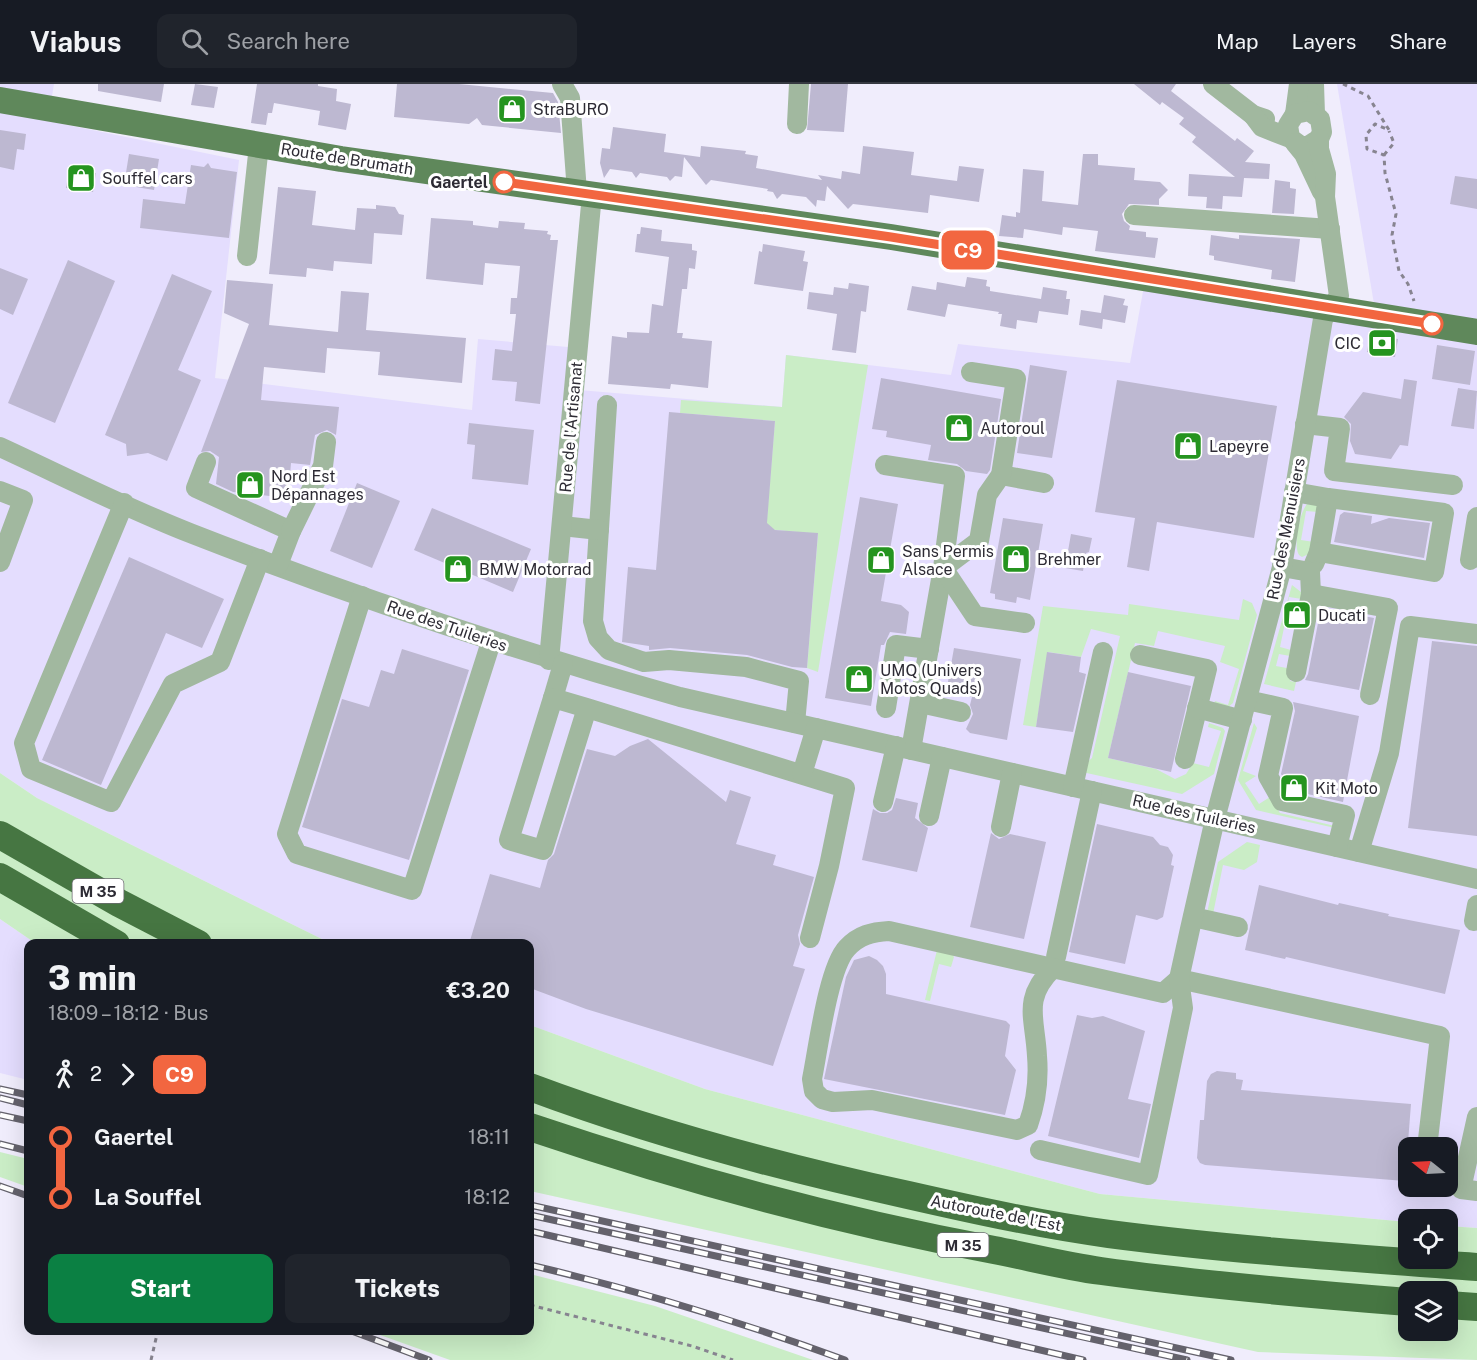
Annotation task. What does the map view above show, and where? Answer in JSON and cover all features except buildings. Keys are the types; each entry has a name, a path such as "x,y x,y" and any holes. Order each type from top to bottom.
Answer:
{"highway":[{"name":"M 35","path":"0,835 119,903 188,939"},
{"name":"M 35","path":"0,878 107,939"},
{"name":"Autoroute de l’Est","path":"534,1088 636,1124 745,1156 846,1182 968,1208 1106,1233 1248,1250 1477,1267"},
{"name":"M 35","path":"534,1127 626,1160 729,1190 835,1218 958,1244 1122,1273 1250,1289 1398,1301"},
{"path":"1458,1306 1477,1307"}],"main road":[{"name":"Route de Brumath","path":"0,100 259,145 891,237 1477,332"}],"street":[{"name":"Rue de l'Artisanat","path":"562,84 570,98 584,193 562,526 556,662 553,698 509,840 543,850 587,708"},
{"path":"797,124 799,84"},
{"path":"1213,84 1253,115 1262,127 1322,125 1319,149 1326,174 1325,197"},
{"path":"1299,84 1297,125 1304,154 1325,197"},
{"path":"1297,125 1314,84"},
{"path":"0,91 40,98 52,110"},
{"path":"247,256 259,145"},
{"name":"Rue des Menuisiers","path":"1179,979 1215,819 1282,567 1323,319 1339,296 1325,197"},
{"path":"1134,215 1330,229"},
{"path":"943,568 979,541 987,495 1001,475 1016,379 971,372"},
{"path":"607,405 593,621 598,638 609,650 644,662 669,660 746,667 799,681 795,723"},
{"path":"1305,423 1340,428 1334,471 1453,485"},
{"path":"124,503 24,743 31,769 111,802 173,684 220,662 269,562 291,531 323,466 326,442"},
{"name":"Rue des Tuileries","path":"0,447 188,532 491,642 556,662 680,697 1477,879"},
{"path":"207,462 196,489 291,531"},
{"path":"883,802 920,703 943,568 955,476 885,465"},
{"path":"1001,475 1044,483"},
{"path":"0,491 23,500 0,562"},
{"path":"1294,492 1444,513 1434,572 1319,552"},
{"path":"1296,672 1311,594 1310,572 1319,552 1328,498"},
{"path":"1470,560 1477,517"},
{"path":"562,526 599,530"},
{"path":"1282,567 1310,572"},
{"path":"943,568 975,616 1026,623"},
{"path":"1311,594 1388,608 1370,695"},
{"path":"362,596 287,834 297,854 412,890 491,642"},
{"path":"1359,852 1389,753 1410,626 1477,634"},
{"path":"886,708 896,645 929,649"},
{"path":"1103,652 1055,962 1040,981 1034,994 1032,1018 1037,1055 1038,1088 1028,1125 1017,1130 872,1100 833,1102 822,1099 814,1091 812,1080 832,979 845,949 858,938 871,932 889,930 1055,962 1163,993 1179,979"},
{"path":"1140,655 1207,669 1185,759"},
{"path":"553,698 845,788 829,866 810,938"},
{"path":"1247,700 1283,708 1268,776 1282,801 1345,814 1337,847"},
{"path":"920,703 961,711"},
{"path":"1197,708 1242,720"},
{"path":"802,774 816,728"},
{"path":"929,816 942,757"},
{"path":"1001,827 1012,773"},
{"path":"1193,917 1238,927"},
{"path":"1179,979 1440,1036 1428,1137"},
{"path":"1040,1150 1148,1175 1183,1008 1179,979"},
{"path":"1477,1117 1461,1189 1477,1191"}],"path":[{"path":"1343,84 1368,96 1389,130 1394,143 1384,155 1385,173 1396,214 1392,235 1399,271 1408,284 1422,322"},
{"path":"1384,155 1367,149 1366,135 1376,124 1389,130"},
{"path":"534,1306 692,1346 733,1360"},
{"path":"151,1360 157,1335"}],"shaded area":[{"path":"0,84 54,84 48,121 239,160 215,378 472,410 478,339 568,347 567,389 782,407 786,355 951,375 958,344 1130,363 1144,286 1374,304 1337,84 1477,84 1477,1228 1458,1227 1458,1209 1398,1209 1398,1221 1100,1194 705,1089 534,1026 534,939 322,939 37,798 0,773"},
{"path":"0,919 29,939 24,939 24,1079 0,1073"}],"green space":[{"path":"786,355 868,365 818,672 807,668 818,534 766,529 775,421 680,413 681,400 782,407"},
{"path":"1307,504 1319,505 1318,512 1306,511 1301,540 1314,542 1309,554 1302,557 1297,550 1297,537"},
{"path":"1292,585 1301,592 1302,599 1289,597 1286,616 1298,619 1297,625 1285,623 1280,647 1291,650 1290,656 1279,654 1276,666 1292,669 1290,681 1296,682 1294,691 1264,684"},
{"path":"1243,599 1252,603 1257,615 1233,703 1227,708 1214,704 1215,701 1228,705 1239,669 1220,662 1225,646 1158,631 1154,646 1135,643 1108,758 1156,769 1175,779 1186,774 1193,763 1209,767 1221,731 1208,727 1209,723 1223,728 1225,731 1214,774 1182,794 1082,772 1085,764 1092,758 1120,636 1091,629 1081,657 1048,652 1036,727 1023,725 1043,606 1128,615 1129,604 1239,620"},
{"path":"1254,723 1257,728 1243,771 1256,776 1245,783 1259,804 1270,797 1280,813 1335,826 1335,828 1256,810 1238,780"},
{"path":"0,773 37,798 322,939 29,939 0,919"},
{"path":"1247,842 1260,845 1257,862 1244,870 1223,865 1213,914 1207,913 1218,862"},
{"path":"937,950 952,954 954,957 951,967 939,964 930,1001 925,1000"},
{"path":"534,1026 705,1089 1100,1194 1398,1221 1398,1269 1458,1269 1458,1227 1477,1228 1477,1360 1258,1352 534,1192"},
{"path":"0,1152 24,1158 24,1186 0,1177"},
{"path":"534,1275 655,1306 813,1360 450,1360 380,1335 534,1335"}],"railway":[{"path":"0,1089 24,1094"},
{"path":"0,1098 24,1104"},
{"path":"0,1115 24,1120"},
{"path":"0,1144 24,1150"},
{"path":"0,1186 24,1195"},
{"path":"534,1206 1231,1360"},
{"path":"534,1216 1187,1360"},
{"path":"534,1232 1083,1360"},
{"path":"534,1266 689,1308 845,1360"},
{"path":"362,1335 429,1360"}],"bus line":[{"name":"C9","path":"504,182 891,237 1432,324"}],"place":[{"name":"StraBURO","path":"512,109"},
{"name":"Souffel cars","path":"81,178"},
{"name":"Gaertel","path":"504,182"},
{"name":"CIC","path":"1382,343"},
{"name":"Autoroul","path":"959,428"},
{"name":"Lapeyre","path":"1188,446"},
{"name":"Nord Est Dépannages","path":"250,485"},
{"name":"Brehmer","path":"1016,559"},
{"name":"Sans Permis Alsace","path":"881,560"},
{"name":"BMW Motorrad","path":"458,569"},
{"name":"Ducati","path":"1297,615"},
{"name":"UMQ (Univers Motos Quads)","path":"859,679"},
{"name":"Kit Moto","path":"1294,788"}]}
